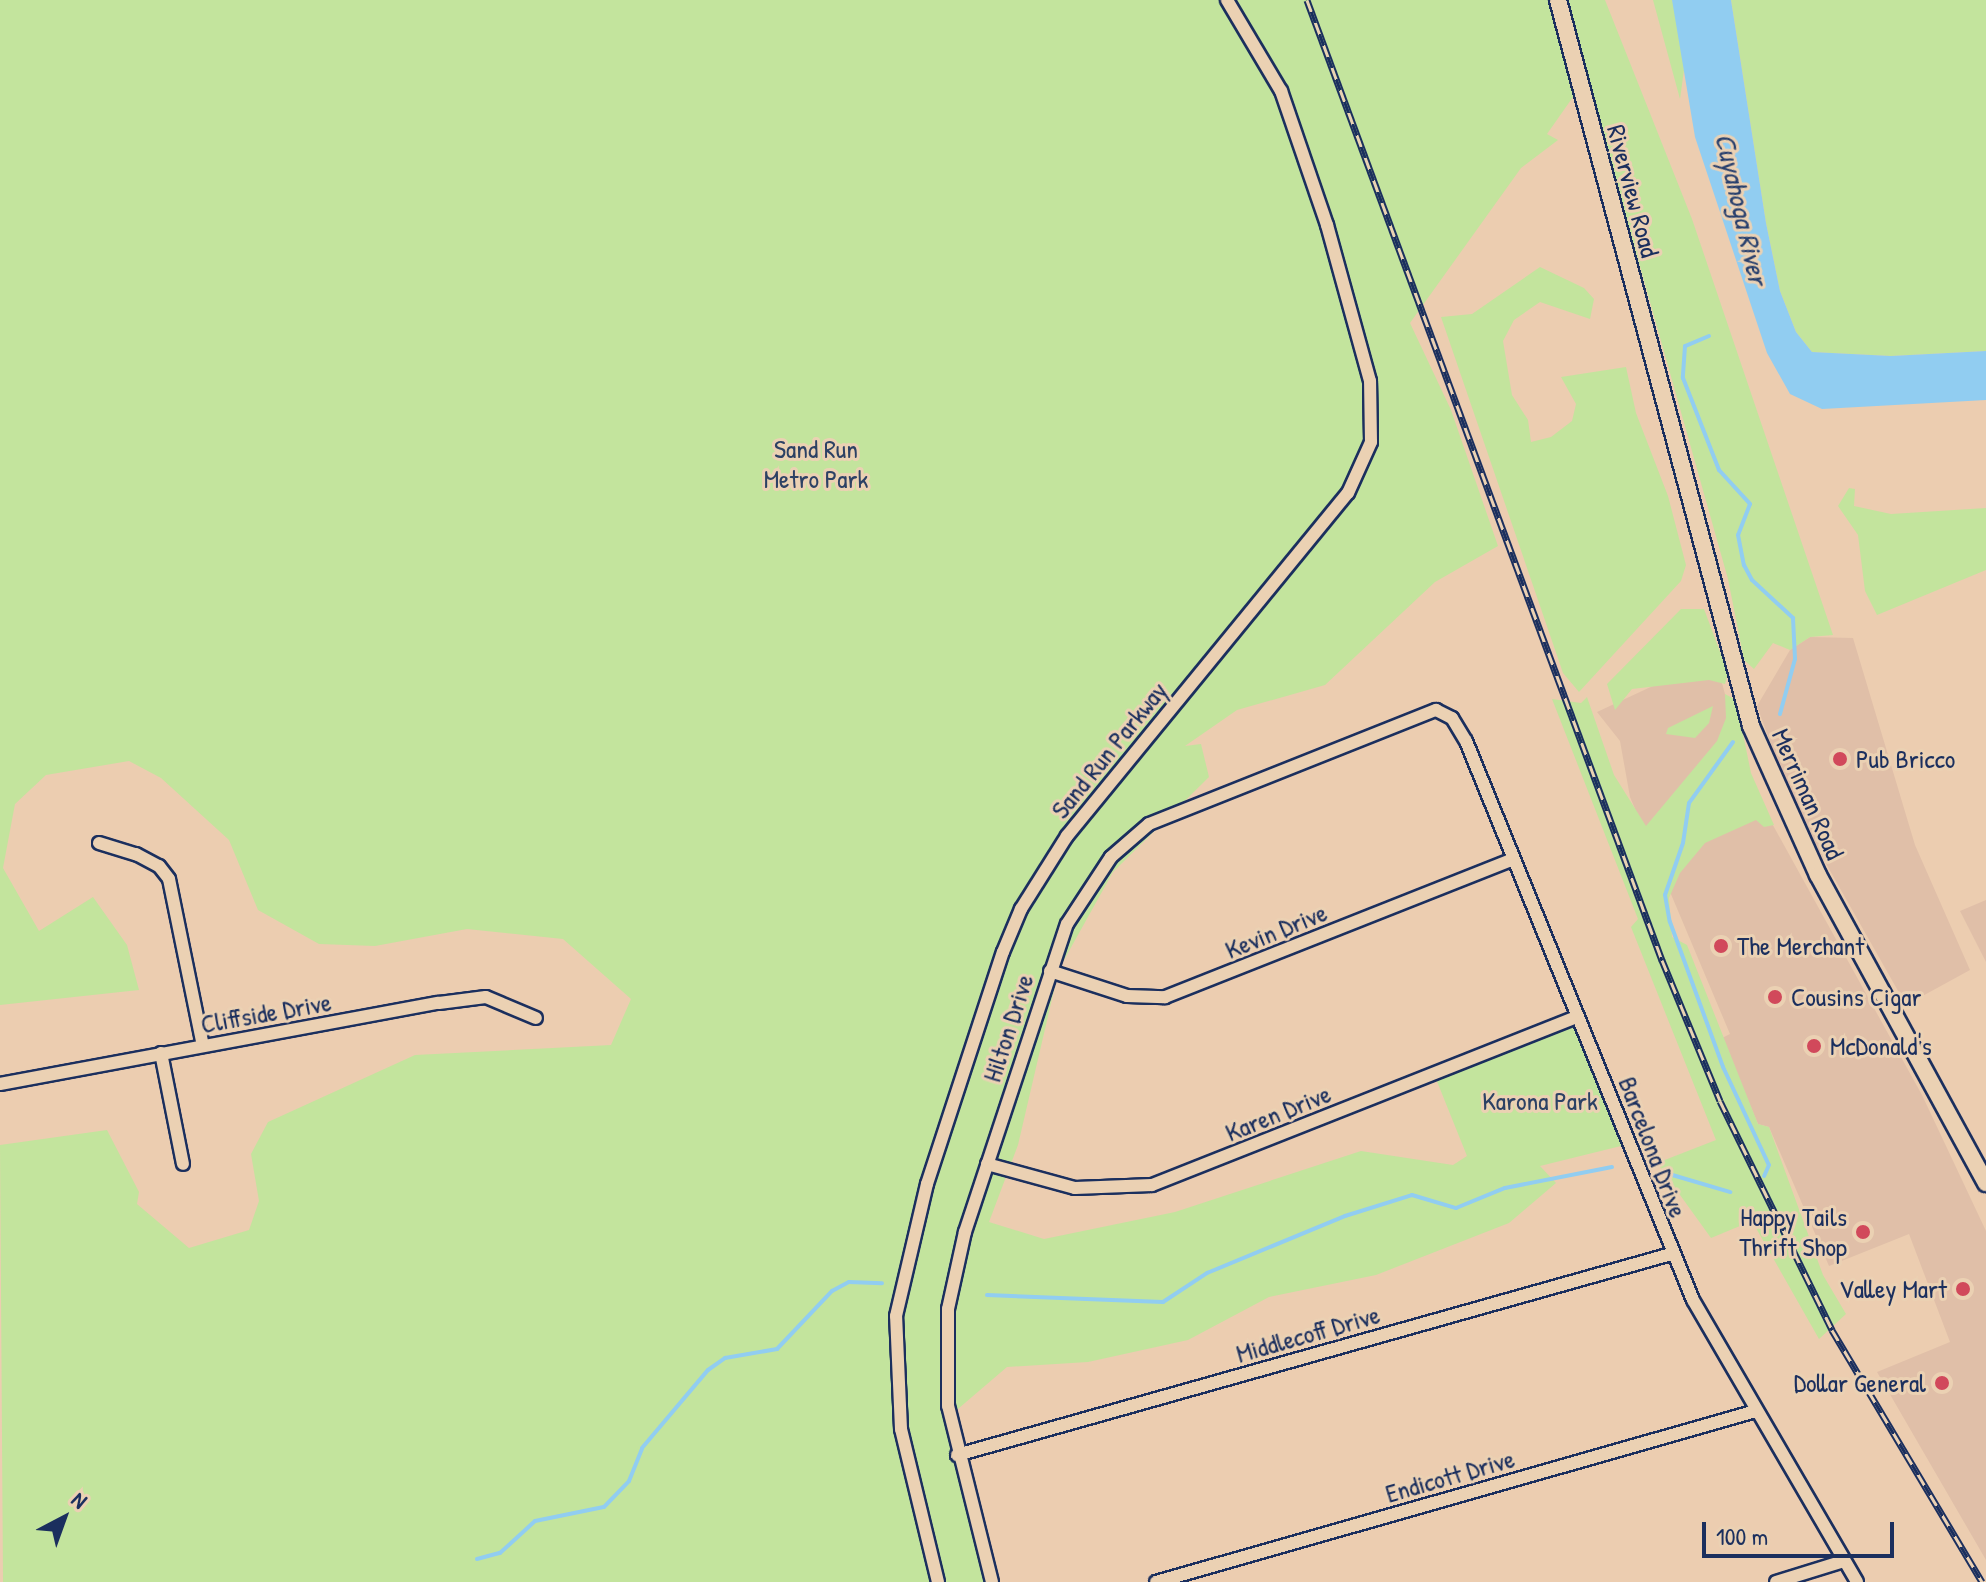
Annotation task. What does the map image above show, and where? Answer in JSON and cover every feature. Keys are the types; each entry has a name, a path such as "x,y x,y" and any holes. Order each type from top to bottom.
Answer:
{"main road":[{"name":"Riverview Road","path":"1558,0 1659,395"},
{"name":"Merriman Road","path":"1659,395 1747,696 1751,726 1776,791 1985,1170"}],"street":[{"name":"Sand Run Parkway","path":"938,1582 901,1429 896,1316 927,1184 1003,952 1021,909 1058,849 1348,493 1371,442 1370,381 1327,225 1281,91 1227,0"},
{"name":"Hilton Drive","path":"992,1582 957,1455 945,1373 948,1309 987,1164 1067,924 1088,889 1140,829 1426,712 1443,713"},
{"name":"Barcelona Drive","path":"1443,713 1458,725 1466,741 1671,1254 1756,1411 1857,1582"},
{"path":"99,843 136,854 159,866 169,879 203,1046"},
{"name":"Kevin Drive","path":"1050,971 1127,996 1176,994 1513,859"},
{"name":"Cliffside Drive","path":"0,1084 486,997 536,1018"},
{"name":"Karen Drive","path":"987,1164 1075,1188 1152,1185 1577,1017"},
{"path":"161,1053 183,1164"},
{"name":"Middlecoff Drive","path":"957,1455 1671,1254"},
{"name":"Endicott Drive","path":"1156,1582 1756,1411"},
{"path":"1776,1582 1844,1561"}],"shaded area":[{"path":"1810,637 1853,638 1915,845 1970,970 1906,1005 1820,853 1777,761 1757,706 1790,650"},
{"path":"1715,657 1744,765 1769,818 1922,1095 1986,1231 1986,1560 1877,1372 1950,1342 1909,1234 1829,1266 1769,1127 1758,1124 1722,1038 1730,1034 1630,797 1620,741 1597,712"},
{"path":"1986,900 1986,962 1960,911"}],"green space":[{"name":"Sand Run Metro Park","path":"0,0 1558,0 1580,87 1547,134 1558,140 1521,168 1410,323 1451,410 1498,546 1435,582 1325,685 1237,710 1185,746 1201,744 1209,777 1113,872 1059,969 1018,1145 989,1222 1044,1239 1175,1212 1361,1151 1453,1165 1467,1156 1434,1074 1577,1017 1629,1144 1540,1166 1556,1183 1509,1223 1376,1275 1269,1297 1188,1340 1088,1362 1007,1367 945,1420 986,1582 3,1582 0,1145 107,1130 139,1192 137,1204 189,1248 249,1230 259,1201 251,1154 268,1122 415,1055 611,1045 631,999 563,939 467,929 375,946 319,944 258,910 229,840 161,778 129,761 46,775 15,804 3,868 39,931 93,897 127,945 139,990 0,1005"},
{"path":"1565,0 1605,0 1692,219 1833,635 1810,637 1790,650 1773,643 1754,669 1744,660 1728,579"},
{"path":"1653,0 1672,0 1679,21 1684,70 1680,99"},
{"path":"1731,0 1986,0 1986,351 1891,356 1812,352 1796,332 1780,291 1766,223"},
{"path":"1540,267 1584,288 1594,299 1590,319 1540,302 1514,320 1503,341 1512,395 1528,420 1531,442 1551,437 1572,421 1576,404 1561,377 1626,367 1636,413 1668,496 1686,565 1681,581 1579,692 1563,673 1441,317 1472,314"},
{"path":"1849,488 1855,489 1854,506 1891,514 1986,508 1986,570 1877,615 1865,591 1858,535 1838,506"},
{"path":"1681,609 1704,609 1728,673 1725,684 1709,680 1632,689 1615,710 1607,684"},
{"path":"1725,694 1736,700 1751,773 1774,825 1764,827 1756,820 1705,843 1680,873 1669,898 1672,937 1687,945 1758,1124 1769,1127 1823,1275 1846,1314 1819,1339 1752,1221 1711,1238 1657,1163 1716,1140 1631,927 1638,919 1552,699 1581,703 1587,697 1614,775 1646,826 1717,741 1726,718"},
{"path":"1713,706 1709,723 1695,738 1666,734 1668,728"}],"water":[{"name":"Cuyahoga River","path":"1672,0 1731,0 1766,223 1780,291 1796,332 1812,352 1891,356 1986,351 1986,400 1822,409 1790,394 1767,353 1695,137"}],"waterway":[{"path":"1709,336 1685,346 1683,378 1719,470 1750,504 1738,535 1744,565 1752,580 1793,618 1795,659 1780,714"},
{"path":"1733,742 1689,803 1683,843 1665,895 1670,922 1723,1067 1769,1165 1764,1176"},
{"path":"987,1295 1163,1302 1207,1273 1345,1216 1412,1195 1456,1208 1505,1188 1612,1167"},
{"path":"1669,1174 1730,1192"},
{"path":"477,1559 500,1553 535,1521 604,1507 629,1481 642,1448 708,1370 725,1358 777,1349 832,1291 849,1282 882,1283"}],"railway":[{"path":"1307,0 1662,960 1720,1101 1832,1330 1982,1582"}],"place":[{"name":"Pub Bricco","path":"1840,759"},
{"name":"The Merchant","path":"1721,946"},
{"name":"Cousins Cigar","path":"1775,997"},
{"name":"McDonald's","path":"1814,1046"},
{"name":"Happy Tails Thrift Shop","path":"1863,1232"},
{"name":"Valley Mart","path":"1963,1289"},
{"name":"Dollar General","path":"1942,1383"}],"park label":[{"name":"Karona Park","path":"1540,1101"}]}
